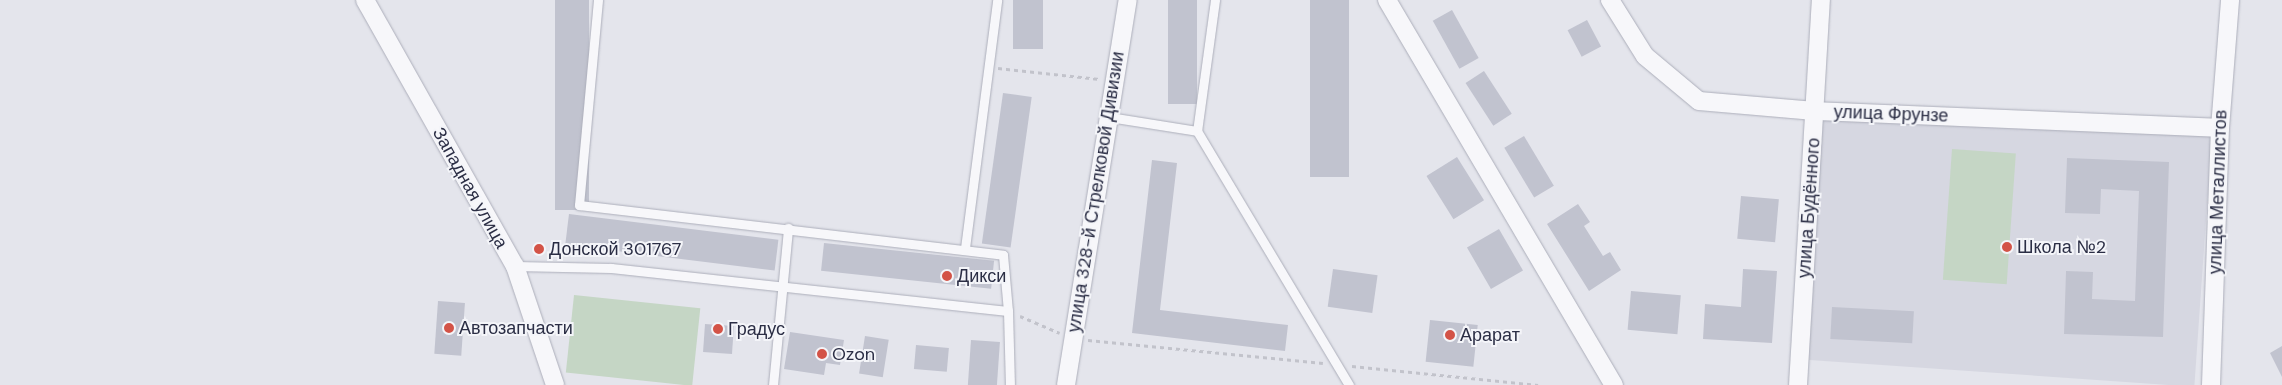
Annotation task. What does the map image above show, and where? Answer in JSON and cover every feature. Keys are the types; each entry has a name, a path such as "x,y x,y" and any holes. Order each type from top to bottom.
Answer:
{"street":[{"name":"Западная улица","path":"364,0 515,266 555,385"},
{"name":"улица 328-й Стрелковой Дивизии","path":"1066,385 1072,338 1128,0"},
{"path":"1388,0 1614,385"},
{"name":"улица Фрунзе","path":"1610,0 1645,56 1700,101 1815,111 2220,128"},
{"name":"улица Будённого","path":"1798,385 1821,0"},
{"name":"улица Металлистов","path":"2211,385 2220,128 2230,0"}],"lane":[{"path":"598,0 578,205 965,248 1004,255 1010,385"},
{"path":"965,248 997,0"},
{"path":"1215,0 1197,131 1349,385"},
{"path":"1109,118 1197,131"},
{"path":"774,385 788,228"},
{"path":"515,266 611,268 1008,311"}],"path":[{"path":"988,67 1115,80"},
{"path":"1008,311 1072,338 1538,385"}],"shaded area":[{"name":"Школа №2","path":"1820,106 2212,133 2194,385 2169,385 1802,359"}],"green space":[{"path":"1952,149 2016,153 2007,284 1943,280"},
{"path":"574,295 700,308 692,385 566,373"}],"building":[{"path":"555,0 589,0 589,210 555,210"},
{"path":"1013,0 1043,0 1043,49 1013,49"},
{"path":"1168,0 1197,0 1197,104 1168,104"},
{"path":"1310,0 1349,0 1349,177 1310,177"},
{"path":"1452,10 1479,58 1459,69 1433,21"},
{"path":"1587,20 1601,46 1582,57 1568,30"},
{"path":"1484,71 1512,114 1493,126 1466,83"},
{"path":"1003,93 1032,97 1011,248 982,244"},
{"path":"1524,136 1554,186 1534,198 1504,148"},
{"path":"1457,157 1484,200 1453,219 1426,176"},
{"path":"2067,158 2169,162 2163,337 2064,334 2066,271 2093,272 2092,299 2135,301 2139,191 2101,189 2100,214 2065,213"},
{"path":"1152,160 1177,163 1160,310 1288,325 1285,351 1132,333"},
{"path":"1741,196 1779,199 1775,242 1737,239"},
{"path":"1578,204 1590,222 1584,226 1603,256 1610,252 1621,270 1589,291 1547,224"},
{"path":"569,214 778,240 775,270 565,245"},
{"path":"1499,229 1523,271 1491,289 1467,248"},
{"path":"824,243 994,261 991,289 821,271"},
{"path":"1333,269 1378,275 1372,313 1328,307"},
{"path":"1743,269 1777,271 1772,343 1703,339 1705,304 1741,307"},
{"path":"1631,291 1681,295 1677,334 1628,330"},
{"name":"Автозапчасти","path":"438,301 465,303 461,356 434,354"},
{"path":"1832,307 1914,311 1912,343 1830,339"},
{"path":"1430,320 1478,325 1473,367 1426,362"},
{"path":"705,324 734,326 732,354 703,352"},
{"path":"790,332 844,340 840,365 826,363 824,375 784,369"},
{"path":"865,336 889,340 883,377 859,374"},
{"path":"971,340 1000,342 997,385 968,385"},
{"path":"916,345 949,348 947,372 914,369"},
{"path":"2282,346 2282,377 2270,353"}],"place":[{"name":"Школа №2","path":"2007,247"},
{"name":"Донской 301767","path":"539,249"},
{"name":"Дикси","path":"947,276"},
{"name":"Автозапчасти","path":"449,328"},
{"name":"Градус","path":"718,329"},
{"name":"Арарат","path":"1450,335"},
{"name":"Ozon","path":"822,354"}]}
